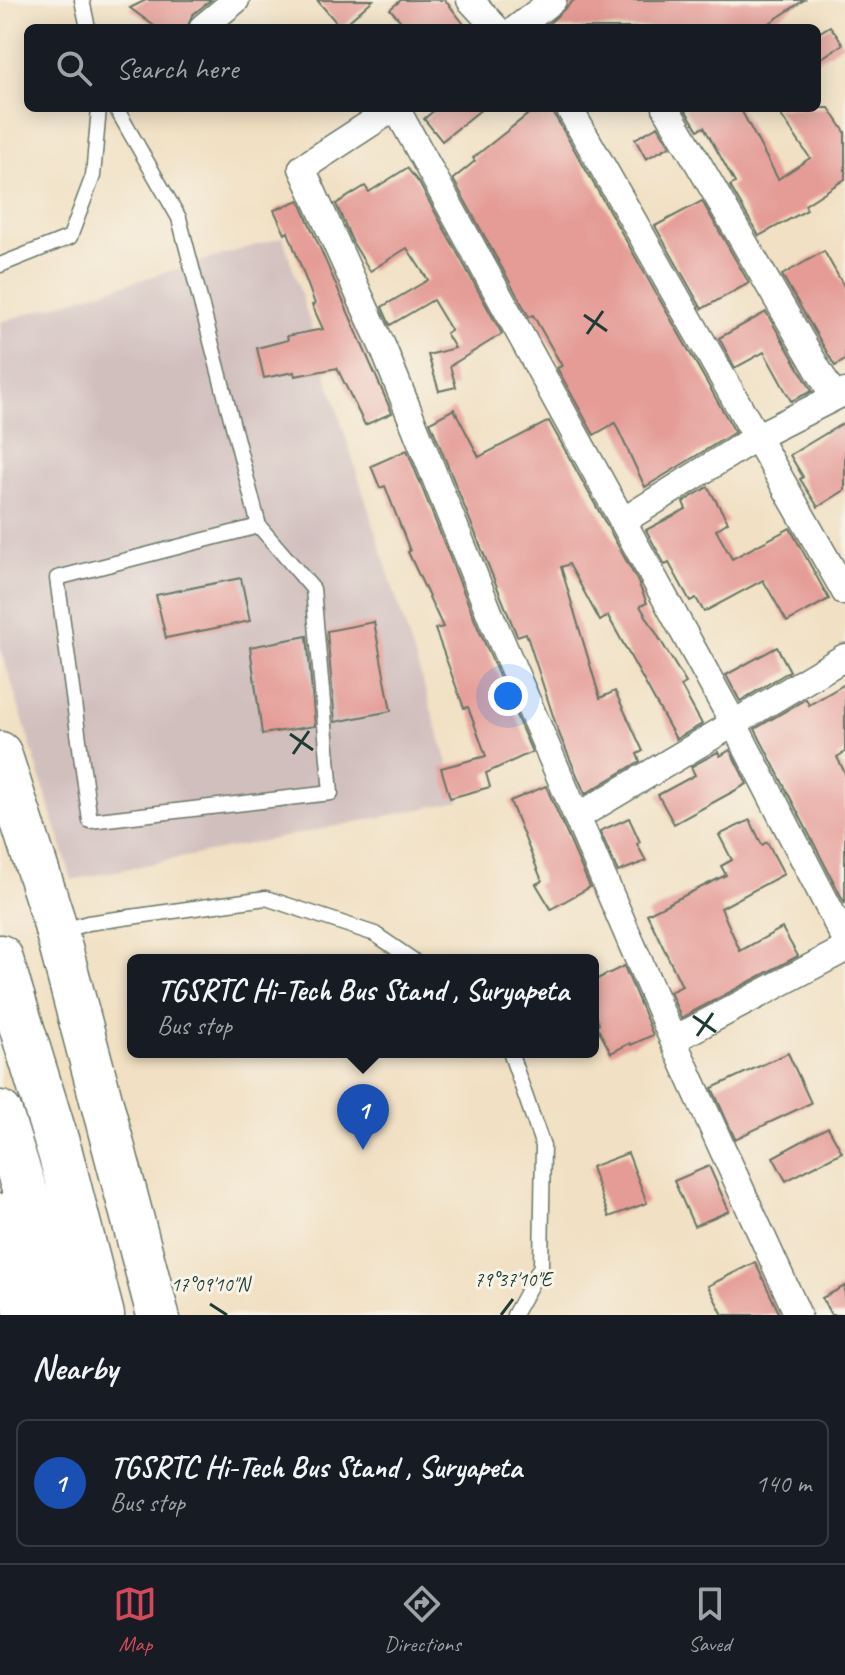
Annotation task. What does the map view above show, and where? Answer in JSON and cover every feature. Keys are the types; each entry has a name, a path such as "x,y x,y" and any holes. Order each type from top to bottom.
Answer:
{"highway":[{"path":"0,957 61,1156 102,1315"},
{"path":"0,1113 64,1315"}],"main road":[{"path":"0,753 56,932 158,1315"},
{"path":"2,1236 26,1315"}],"street":[{"path":"207,24 236,0"},
{"path":"470,0 492,24"},
{"path":"522,24 553,0"},
{"path":"389,112 302,168 384,350 491,617 673,1040 798,1315"},
{"path":"397,112 734,724 845,939"},
{"path":"571,112 845,592"},
{"path":"623,521 758,436 840,394 668,112"},
{"path":"577,817 845,657"},
{"path":"673,1040 845,949"}],"lane":[{"path":"82,0 87,24"},
{"path":"0,265 70,237 93,176 99,112"},
{"path":"118,112 179,218 259,526 313,589 331,793 90,821 57,578 259,526"},
{"path":"56,932 88,923 266,898 375,934 404,954"},
{"path":"512,1058 543,1146 541,1266 514,1315"}],"shaded area":[{"path":"283,237 460,801 72,880 0,646 0,322"}],"building":[{"path":"146,0 211,0 192,15 189,24 152,24 130,8"},
{"path":"317,0 373,0 346,24 338,24"},
{"path":"401,0 445,0 464,24 403,24 390,9"},
{"path":"574,0 804,0 768,24 548,24"},
{"path":"830,26 843,44 821,58 821,32"},
{"path":"821,108 829,108 845,132 845,179 805,205 807,210 759,236 730,186 735,183 704,127 698,130 687,112 742,112 778,179 810,158 779,112 821,112"},
{"path":"432,112 478,112 442,141 424,119"},
{"path":"531,112 553,112 735,432 645,487 615,423 594,435 557,368 562,366 533,315 529,317 453,179 475,161 473,158"},
{"path":"658,126 670,146 646,159 635,139"},
{"path":"407,168 419,183 502,334 450,366 456,387 439,391 428,355 455,348 446,333 451,330 433,300 390,325 382,307 428,280 407,248 370,271 353,243 336,204 365,186 369,192"},
{"path":"299,200 392,413 365,425 337,368 264,378 257,348 288,340 287,336 323,329 288,232 285,234 274,210"},
{"path":"702,201 749,283 702,309 655,226"},
{"path":"824,251 845,288 845,360 835,366 782,275"},
{"path":"766,312 812,391 791,401 764,352 735,368 719,338"},
{"path":"454,409 479,457 549,421 637,580 647,603 640,606 686,683 681,686 702,724 676,739 608,616 600,621 569,564 561,567 600,698 615,691 643,751 637,754 640,761 585,794 558,731 526,633 517,636 430,422"},
{"path":"845,422 845,490 818,507 800,479 803,477 790,455"},
{"path":"407,450 476,623 532,752 486,773 490,787 450,798 441,768 486,756 468,707 464,708 435,629 443,627 408,552 385,486 380,488 371,466"},
{"path":"708,487 728,522 716,530 732,559 790,528 829,599 787,622 763,580 704,612 696,598 690,601 646,530 686,509 683,502"},
{"path":"241,578 250,621 166,638 156,595"},
{"path":"374,622 391,711 335,722 327,631"},
{"path":"307,636 315,726 262,734 250,647"},
{"path":"777,647 790,671 740,701 726,675"},
{"path":"845,684 845,752 837,757 845,773 845,904 755,729 806,699 809,705"},
{"path":"730,750 747,784 674,824 658,795 695,775 691,767 718,752 720,756"},
{"path":"546,786 590,887 551,909 536,884 542,881 510,801"},
{"path":"629,818 646,861 618,872 600,831"},
{"path":"750,820 762,845 767,842 784,874 721,908 740,951 782,928 798,956 681,1018 670,992 682,986 647,914 726,875 721,866 732,860 719,835"},
{"path":"624,966 653,1035 611,1053 599,1031 599,978"},
{"path":"788,1053 811,1103 735,1139 712,1088"},
{"path":"828,1127 842,1152 786,1181 773,1157"},
{"path":"628,1153 647,1203 609,1217 591,1167"},
{"path":"709,1166 729,1211 694,1226 674,1181"},
{"path":"755,1262 780,1315 723,1315 708,1286"},
{"path":"845,1286 845,1315 831,1315 822,1298"}],"place":[{"name":"TGSRTC Hi-Tech Bus Stand , Suryapeta","path":"363,1150"}]}
